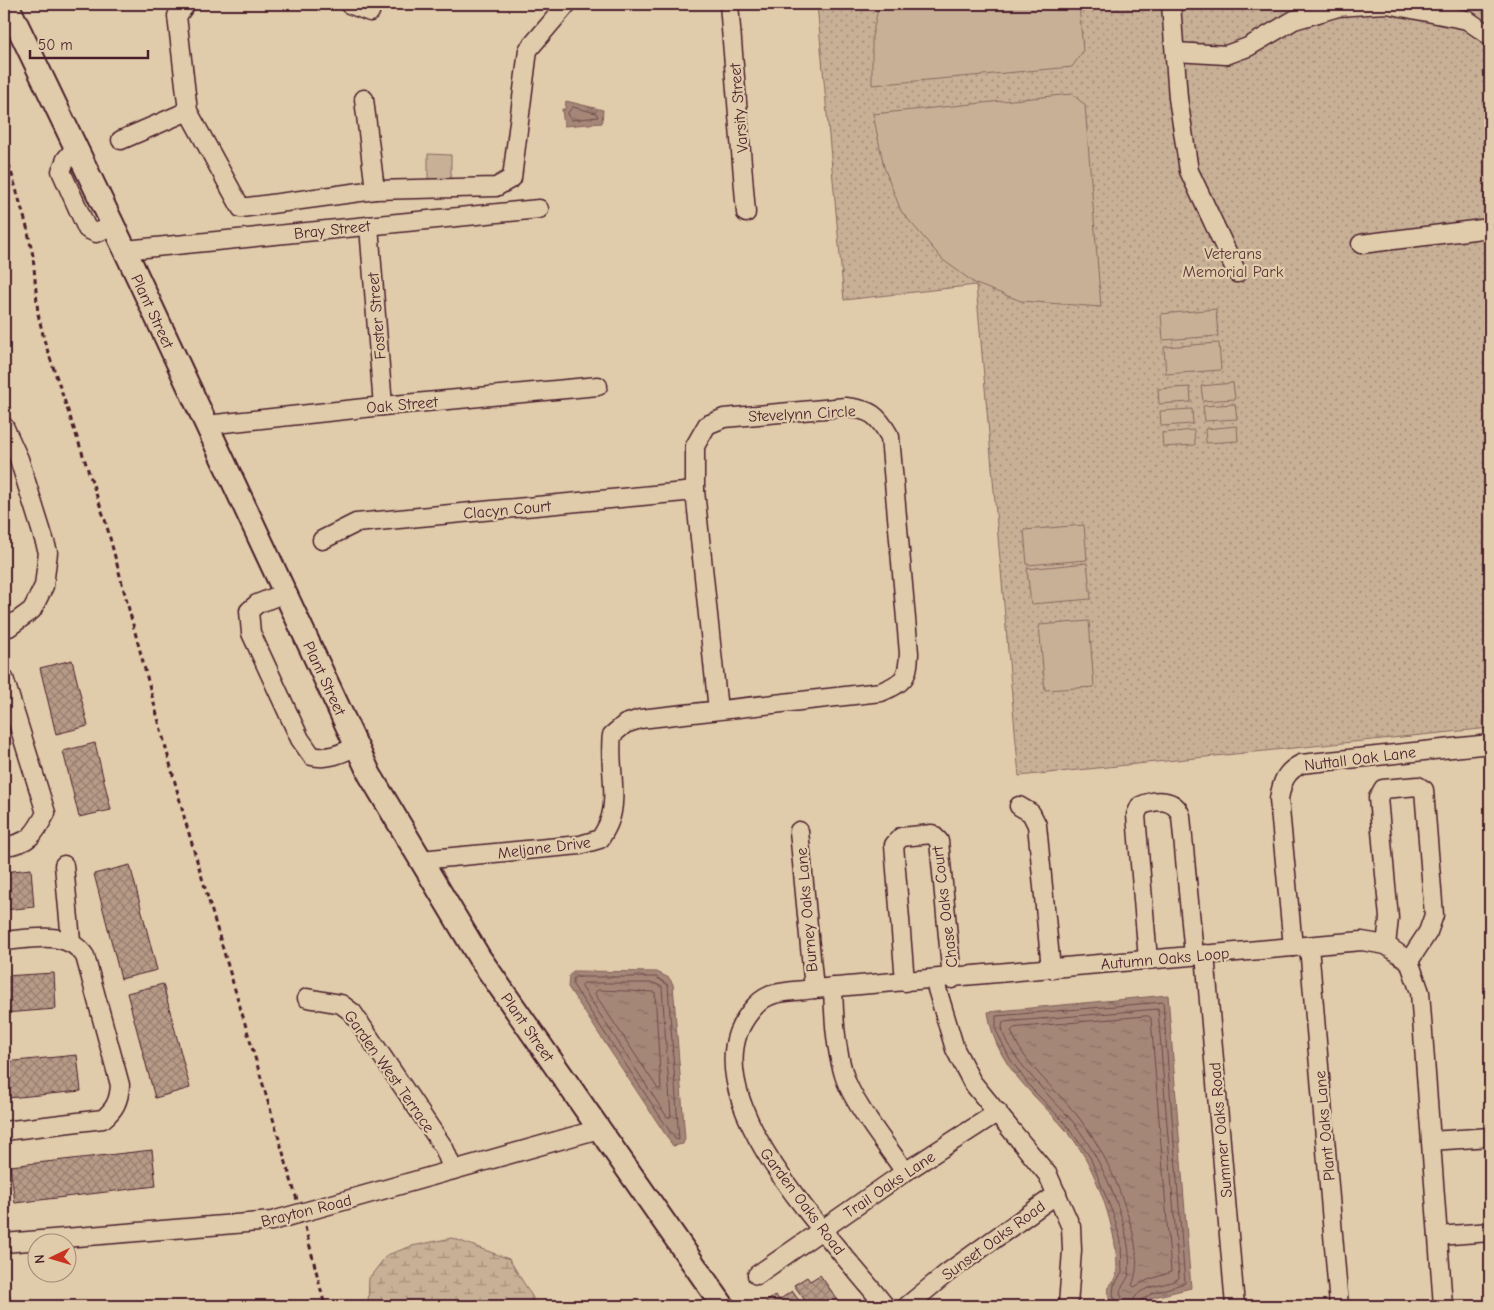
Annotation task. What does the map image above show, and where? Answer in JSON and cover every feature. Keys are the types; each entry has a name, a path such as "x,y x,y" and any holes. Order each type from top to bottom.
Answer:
{"main road":[{"name":"Plant Street","path":"7,4 114,225 370,775 480,957 723,1306"}],"street":[{"path":"186,4 178,16 188,111 241,208 375,190 496,187 512,178 528,50 567,4"},
{"path":"349,4 370,12"},
{"name":"Varsity Street","path":"729,4 746,213"},
{"path":"1171,4 1178,98 1189,172 1237,273"},
{"path":"1175,52 1226,55 1248,47 1294,20 1338,7 1387,4 1468,20 1490,36"},
{"path":"364,99 375,190"},
{"path":"120,140 188,111"},
{"name":"Bray Street","path":"125,250 539,209"},
{"name":"Foster Street","path":"369,226 383,406"},
{"path":"1361,244 1490,228"},
{"name":"Oak Street","path":"206,425 598,386"},
{"name":"Stevelynn Circle","path":"846,407 866,409 880,420 890,437 908,672 900,684 881,692 718,710 696,491 695,446 707,425 724,418 846,407"},
{"path":"4,426 19,459 48,552 44,586 32,610 9,627 4,628"},
{"name":"Clacyn Court","path":"322,540 356,523 696,491"},
{"path":"285,593 257,604 249,611 251,633 300,739 312,756 321,758 329,757 357,746"},
{"path":"4,678 46,813 35,835 14,845 4,846"},
{"name":"Meljane Drive","path":"420,860 580,845 600,839 610,821 612,804 609,751 612,735 625,724 640,719 718,710"},
{"name":"Nuttall Oak Lane","path":"1301,946 1279,800 1282,783 1290,770 1301,764 1490,744"},
{"path":"1386,945 1389,918 1378,798 1383,789 1418,786 1424,790 1434,915 1428,932 1410,961 1420,992 1443,1306"},
{"name":"Summer Oaks Road","path":"1148,960 1136,815 1140,806 1156,801 1172,803 1178,808 1181,816 1199,955 1235,1306"},
{"path":"1019,806 1031,813 1037,824 1051,968"},
{"name":"Burney Oaks Lane","path":"799,831 814,989"},
{"name":"Chase Oaks Court","path":"905,982 894,845 901,837 932,834 939,842 952,979"},
{"path":"64,865 71,942"},
{"path":"4,941 60,938 71,942 84,956 120,1085 119,1098 113,1111 103,1119 4,1131"},
{"name":"Autumn Oaks Loop","path":"934,980 1362,941 1386,945 1410,961"},
{"name":"Plant Oaks Lane","path":"1301,946 1339,1306"},
{"path":"934,980 955,1050 972,1082 1048,1175 1071,1227 1072,1250 1068,1306"},
{"name":"Garden Oaks Road","path":"885,1306 863,1276 821,1230 762,1150 736,1086 733,1048 744,1019 768,996 833,987 934,980"},
{"path":"833,987 836,1037 844,1076 854,1096 905,1172"},
{"name":"Garden West Terrace","path":"307,998 341,1004 353,1013 444,1148 453,1170"},
{"name":"Trail Oaks Lane","path":"757,1275 905,1172 998,1112"},
{"name":"Brayton Road","path":"4,1243 256,1223 301,1213 599,1129"},
{"path":"1431,1142 1490,1137"},
{"name":"Sunset Oaks Road","path":"907,1306 947,1273 1057,1194"},
{"path":"1438,1236 1490,1232"}],"path":[{"path":"4,147 27,227 33,256 38,314 45,342 106,523 185,820 301,1213 325,1306"}],"green space":[{"name":"Veterans Memorial Park","path":"817,4 1490,4 1490,728 1019,776 976,285 844,300"},
{"path":"879,4 1079,4 1083,51 1072,67 872,85 872,37"},
{"path":"1072,94 1085,105 1101,307 1021,301 976,284 943,260 901,211 884,167 873,114"},
{"path":"428,154 451,155 451,178 428,179"},
{"path":"1216,309 1218,336 1163,340 1161,314"},
{"path":"1219,343 1221,370 1166,374 1164,347"},
{"path":"1233,383 1235,399 1203,401 1201,386"},
{"path":"1190,387 1191,402 1159,404 1158,389"},
{"path":"1235,404 1237,419 1205,421 1203,406"},
{"path":"1192,409 1193,424 1161,426 1160,411"},
{"path":"1237,426 1238,441 1206,443 1205,429"},
{"path":"1194,430 1195,445 1163,447 1162,433"},
{"path":"1084,525 1087,560 1027,565 1024,530"},
{"path":"1087,563 1091,599 1031,604 1027,569"},
{"path":"1089,621 1094,687 1045,690 1039,625"},
{"path":"452,1238 509,1259 533,1298 533,1306 368,1306 369,1278 387,1255 412,1246"}],"water":[{"path":"566,101 603,110 602,123 564,126 562,109 565,109"},
{"path":"573,971 657,972 669,978 673,984 685,1139 683,1144 673,1146 568,987 569,976"},
{"path":"1168,995 1191,1288 1154,1297 1141,1306 1114,1306 1108,1293 1110,1285 1117,1274 1116,1255 1108,1212 1098,1184 1074,1140 1029,1091 1003,1056 994,1036 988,1012"}],"building":[{"path":"72,660 88,726 56,734 40,668"},
{"path":"95,743 111,810 79,817 63,751"},
{"path":"130,865 157,970 121,979 94,874"},
{"path":"31,869 34,907 4,910 4,872"},
{"path":"54,973 56,1009 4,1013 4,976"},
{"path":"163,984 190,1088 155,1098 127,993"},
{"path":"77,1055 81,1091 8,1098 5,1062"},
{"path":"152,1150 156,1186 15,1203 10,1166"},
{"path":"820,1275 842,1306 809,1306 794,1285 807,1277 810,1281"},
{"path":"792,1291 803,1306 770,1306 766,1302 776,1295 779,1300"},
{"path":"4,1296 10,1296 10,1306 4,1306"}]}
